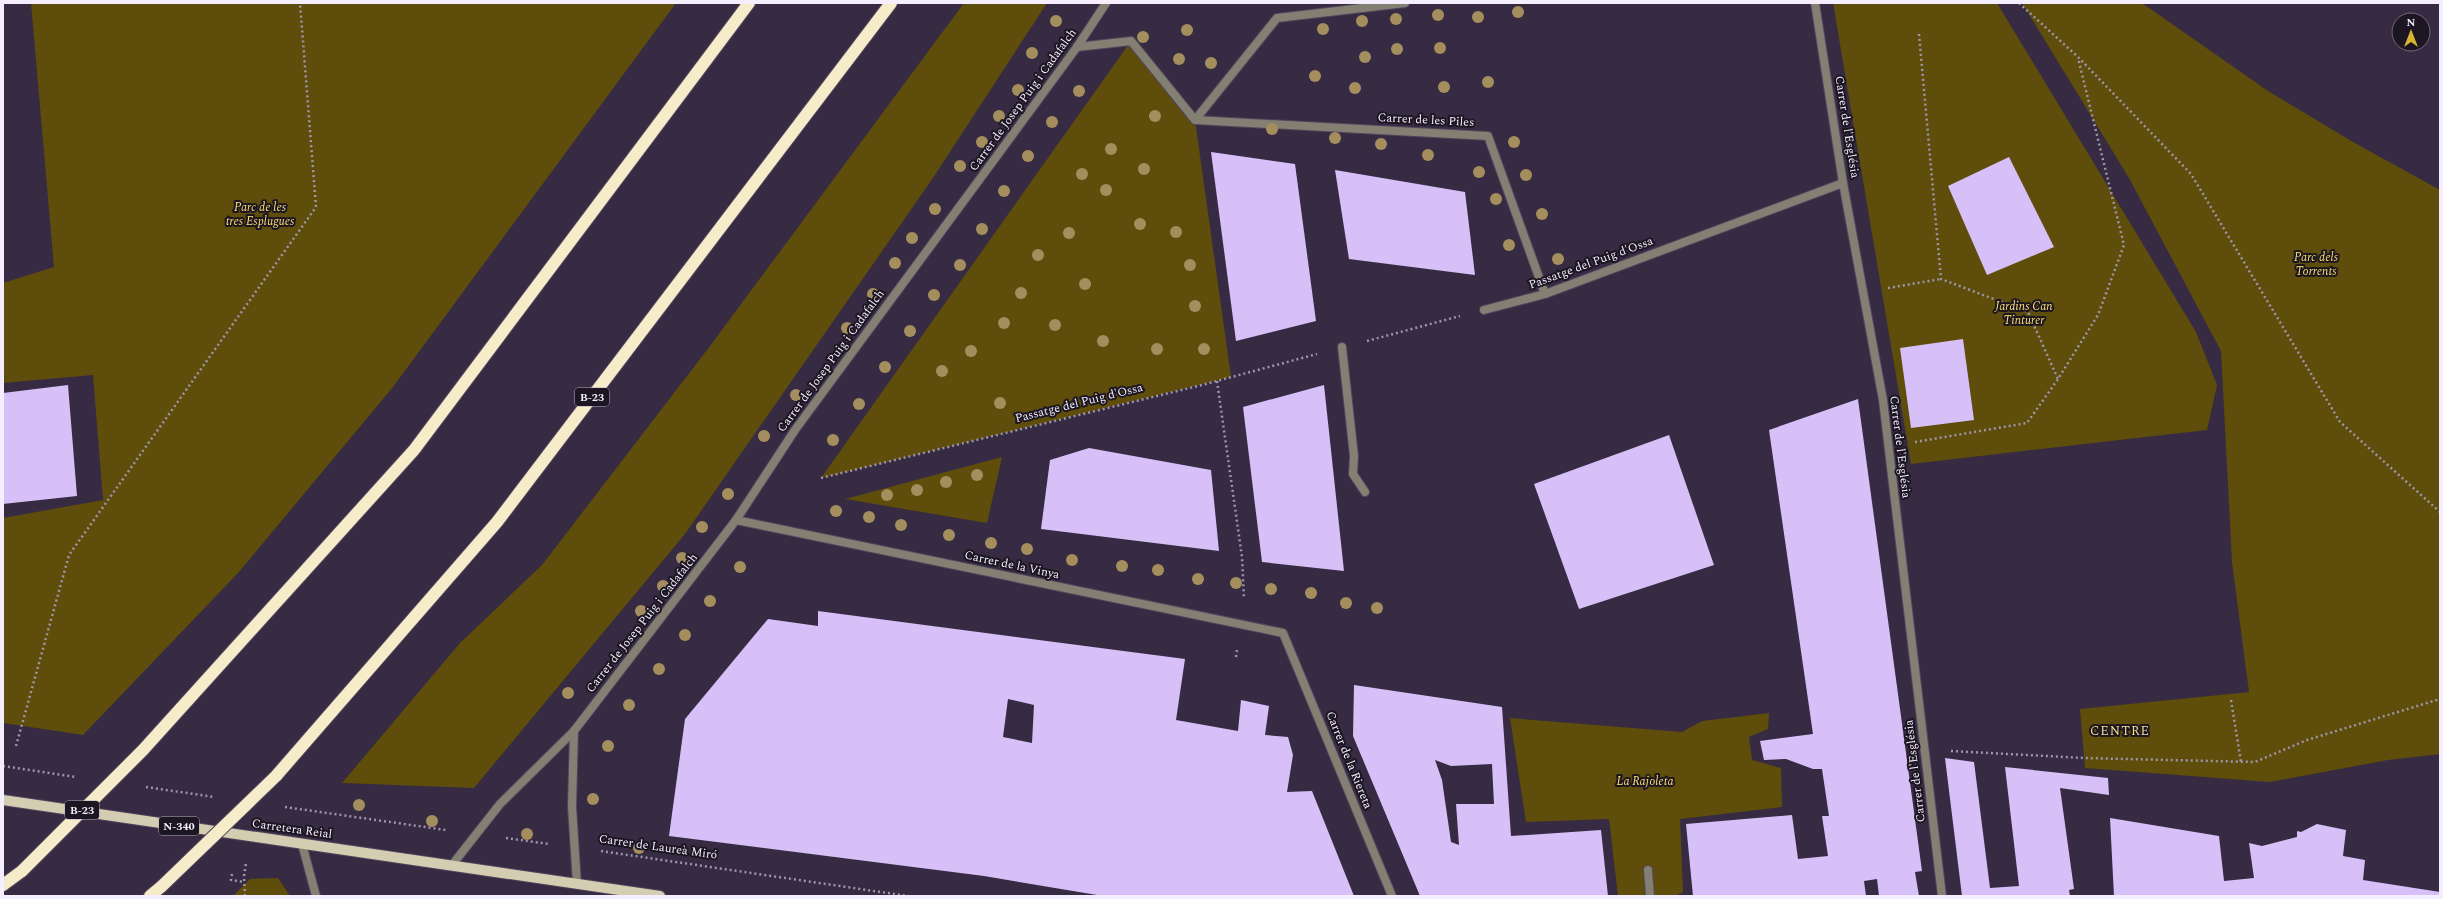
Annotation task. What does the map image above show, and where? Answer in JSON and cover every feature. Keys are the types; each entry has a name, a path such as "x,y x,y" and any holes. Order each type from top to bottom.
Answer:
{"highway":[{"name":"B-23","path":"3,885 22,871 143,750 414,450 749,3"},
{"name":"B-23","path":"150,896 276,776 497,522 891,3"}],"main road":[{"name":"Carretera Reial","path":"3,800 577,884"},
{"name":"N-340","path":"577,884 660,896"}],"street":[{"name":"Carrer de Josep Puig i Cadafalch","path":"452,865 500,804 574,732 736,520 795,430 1077,48 1106,3"},
{"path":"1077,48 1130,41 1195,120 1277,18 1405,3"},
{"name":"Carrer de l'Església","path":"1815,3 1843,183 1883,400 1942,896"},
{"name":"Carrer de les Piles","path":"1195,120 1488,136 1545,294"},
{"name":"Passatge del Puig d'Ossa","path":"1484,310 1545,294 1843,183"},
{"path":"1342,347 1354,456 1353,474 1365,492"},
{"name":"Carrer de la Vinya","path":"736,520 1284,633"},
{"name":"Carrer de la Riereta","path":"1284,633 1392,896"},
{"path":"574,732 572,807 576,848 577,884"},
{"path":"302,844 316,896"},
{"path":"1648,870 1650,896"}],"path":[{"path":"16,746 69,555 316,207 300,3"},
{"path":"2019,3 2078,58 2191,174 2340,422 2440,512"},
{"path":"1919,34 1941,279"},
{"path":"1888,444 1908,444 2027,423 2058,379 2098,315 2124,245 2078,58"},
{"path":"1863,290 1941,279 2028,312 2058,379"},
{"name":"Passatge del Puig d'Ossa","path":"821,478 1217,381 1484,310"},
{"path":"1217,381 1242,557 1244,590"},
{"path":"1925,750 2084,758 2254,762 2307,740 2440,699"},
{"path":"2231,700 2241,762"},
{"path":"3,766 81,778"},
{"path":"143,787 221,798"},
{"name":"Carrer de Laureà Miró","path":"280,806 908,896"},
{"path":"232,874 231,880 244,882"},
{"path":"244,876 245,896"}],"green space":[{"name":"Parc de les tres Esplugues","path":"31,3 676,3 393,387 239,572 83,735 3,723 3,518 103,500 93,375 3,383 3,283 54,267"},
{"path":"964,3 1047,3 933,178 685,534 474,788 342,783 460,643 542,565 710,346"},
{"name":"Jardins Can Tinturer","path":"1833,3 1997,3 2196,332 2217,385 2207,430 1911,464"},
{"name":"Parc dels Torrents","path":"2022,3 2142,3 2268,91 2353,142 2440,190 2440,754 2388,760 2270,782 2085,768 2080,709 2249,692 2232,562 2221,351 2129,178"},
{"path":"1131,41 1195,120 1231,377 821,478"},
{"path":"1002,457 987,523 845,499"},
{"name":"La Rajoleta","path":"1769,713 1768,729 1749,737 1752,760 1781,768 1782,807 1680,819 1683,892 1675,896 1618,896 1609,819 1526,822 1510,718 1682,732 1702,721"},
{"path":"278,878 290,896 233,896 250,879"}],"building":[{"path":"1211,152 1295,164 1316,321 1236,341"},
{"path":"2009,157 2054,247 1987,275 1948,186"},
{"path":"1335,170 1465,192 1475,275 1349,259"},
{"path":"1963,339 1974,420 1911,428 1900,348"},
{"path":"68,385 77,496 3,504 3,393"},
{"path":"1324,385 1344,571 1262,562 1243,407"},
{"path":"1858,399 1922,871 1915,872 1919,896 1879,896 1877,879 1864,881 1866,896 1693,896 1686,824 1792,815 1798,859 1828,856 1822,816 1829,816 1822,769 1813,769 1786,759 1764,760 1760,741 1813,734 1769,430"},
{"path":"1669,435 1714,565 1579,609 1534,484"},
{"path":"1089,448 1211,470 1219,551 1041,529 1050,460"},
{"path":"818,611 1185,659 1176,720 1238,731 1241,700 1269,706 1265,735 1288,737 1293,755 1287,792 1312,791 1354,896 1103,896 984,876 669,836 685,719 768,619 818,626","holes":["1008,699 1034,705 1032,743 1003,737"]},
{"path":"1354,685 1502,707 1511,836 1601,830 1608,896 1420,896 1353,736","holes":["1435,760 1451,766 1492,764 1494,804 1456,804 1459,845 1451,842 1442,780"]},
{"path":"1945,758 1974,762 1990,888 2019,886 2005,767 2108,778 2109,795 2060,788 2074,889 2069,890 2070,896 1962,896"},
{"path":"2110,818 2219,836 2224,881 2254,878 2249,843 2262,846 2297,837 2297,831 2301,832 2317,824 2346,830 2343,856 2365,860 2363,880 2440,892 2440,896 2114,896"}],"district":[{"name":"CENTRE","path":"2120,731"}]}
